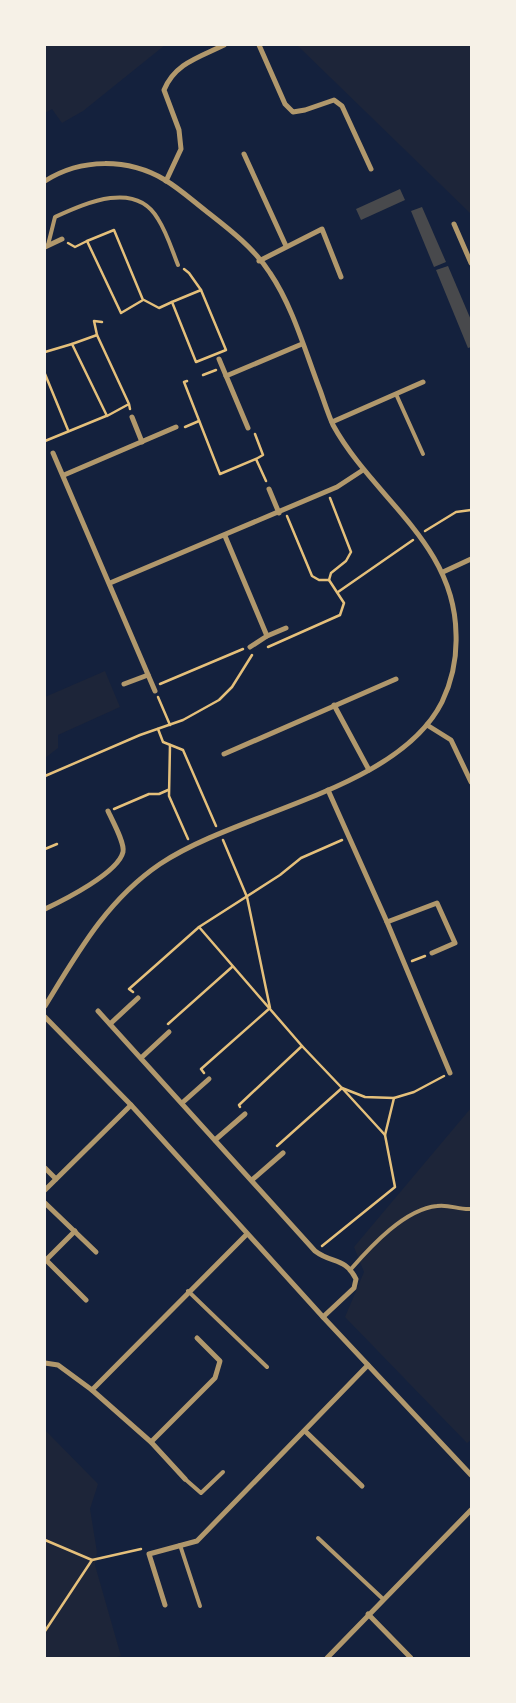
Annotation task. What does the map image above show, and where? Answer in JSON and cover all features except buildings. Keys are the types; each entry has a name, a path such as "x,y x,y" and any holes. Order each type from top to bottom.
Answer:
{"street":[{"path":"166,181 181,149 179,130 164,90 169,79 179,67 224,45"},
{"path":"259,45 285,104 293,112 306,110 334,100 342,106 372,169"},
{"path":"244,154 286,246"},
{"path":"45,182 78,166 102,163 123,164 150,172 166,181 232,232 269,272 302,344 332,422 363,470 416,530 443,572 453,602 457,650 451,678 442,703 427,725 400,750 369,770 328,790 192,846 141,878 106,912 91,931 45,1006"},
{"path":"454,224 471,263"},
{"path":"259,261 322,229 341,277"},
{"path":"46,246 62,239"},
{"path":"226,376 302,344"},
{"path":"219,359 248,428"},
{"path":"332,422 423,382"},
{"path":"132,417 142,442"},
{"path":"64,475 176,427"},
{"path":"53,453 155,691"},
{"path":"110,583 279,513 328,491 363,470"},
{"path":"269,489 279,513"},
{"path":"225,536 267,636"},
{"path":"443,572 471,559"},
{"path":"250,647 267,636 286,628"},
{"path":"124,684 148,675"},
{"path":"224,754 396,679"},
{"path":"334,705 369,770"},
{"path":"427,725 451,740 471,782"},
{"path":"328,790 387,922 450,1073"},
{"path":"45,909 75,896 119,860 124,851 123,844 108,811"},
{"path":"387,922 438,903 454,943 432,953"},
{"path":"110,1024 138,998"},
{"path":"98,1011 315,1251 325,1259 341,1261 351,1269 356,1279 354,1288 323,1318"},
{"path":"45,1017 131,1105 323,1318 471,1475"},
{"path":"141,1058 169,1032"},
{"path":"182,1103 209,1079"},
{"path":"45,1190 131,1105"},
{"path":"215,1140 245,1114"},
{"path":"252,1180 283,1153"},
{"path":"45,1168 56,1179"},
{"path":"45,1203 96,1252"},
{"path":"75,1232 46,1260 86,1300"},
{"path":"92,1390 247,1234"},
{"path":"151,1442 215,1378 220,1361 197,1338"},
{"path":"45,1363 58,1365 92,1390 151,1442 186,1479"},
{"path":"165,1605 149,1554 196,1540 368,1365"},
{"path":"305,1431 362,1486"},
{"path":"327,1658 471,1510"},
{"path":"368,1614 412,1658"}],"lane":[{"path":"46,246 56,216 93,200 122,197 150,208 158,219 178,266"},
{"path":"396,394 423,454"},
{"path":"351,1269 394,1226 419,1212 436,1206 448,1206 461,1210 471,1209"},
{"path":"188,1292 267,1367"},
{"path":"186,1479 200,1493 223,1472"},
{"path":"318,1538 383,1599"},
{"path":"180,1545 200,1606"}],"path":[{"path":"62,239 75,247 114,230 143,300 159,308 201,290"},
{"path":"87,241 120,313 143,300"},
{"path":"172,302 196,362 226,350 201,290 189,273 178,266"},
{"path":"45,441 107,416 129,404 97,335 94,321 102,322"},
{"path":"45,352 97,335"},
{"path":"72,344 107,416"},
{"path":"203,375 222,368"},
{"path":"45,374 68,431"},
{"path":"187,381 184,382 220,474 264,456 252,426 248,428"},
{"path":"176,427 177,430 199,421"},
{"path":"256,459 269,489"},
{"path":"328,491 352,552 346,561 331,573 330,580"},
{"path":"436,522 456,512 471,510"},
{"path":"338,592 402,548"},
{"path":"45,776 158,729 170,726 155,691 161,683 244,649 253,654"},
{"path":"158,729 163,742 183,750 214,820"},
{"path":"170,745 168,796 192,846"},
{"path":"108,811 149,794 158,794 168,790"},
{"path":"138,998 129,989 199,927 280,875 301,858 348,838"},
{"path":"45,849 57,844"},
{"path":"228,852 247,897 270,1008"},
{"path":"199,927 302,1046 385,1134"},
{"path":"404,965 432,953"},
{"path":"169,1032 164,1028 232,967"},
{"path":"209,1079 201,1069 270,1008"},
{"path":"245,1114 238,1105 302,1046"},
{"path":"342,1088 365,1097 394,1098 414,1092 450,1073"},
{"path":"283,1153 276,1146 342,1088"},
{"path":"315,1251 395,1187 385,1134 394,1098"},
{"path":"45,1540 92,1560 148,1548 149,1554"},
{"path":"45,1631 92,1560"}],"shaded area":[{"path":"45,45 165,45 83,111 62,123 52,109 45,113"},
{"path":"297,45 471,45 471,214"},
{"path":"105,671 120,707 58,735 58,748 45,758 45,697"},
{"path":"471,1108 471,1440 467,1443 345,1317 364,1272 354,1247"},
{"path":"45,1430 98,1484 90,1509 97,1552 95,1565 121,1656 114,1658 45,1658"}]}
